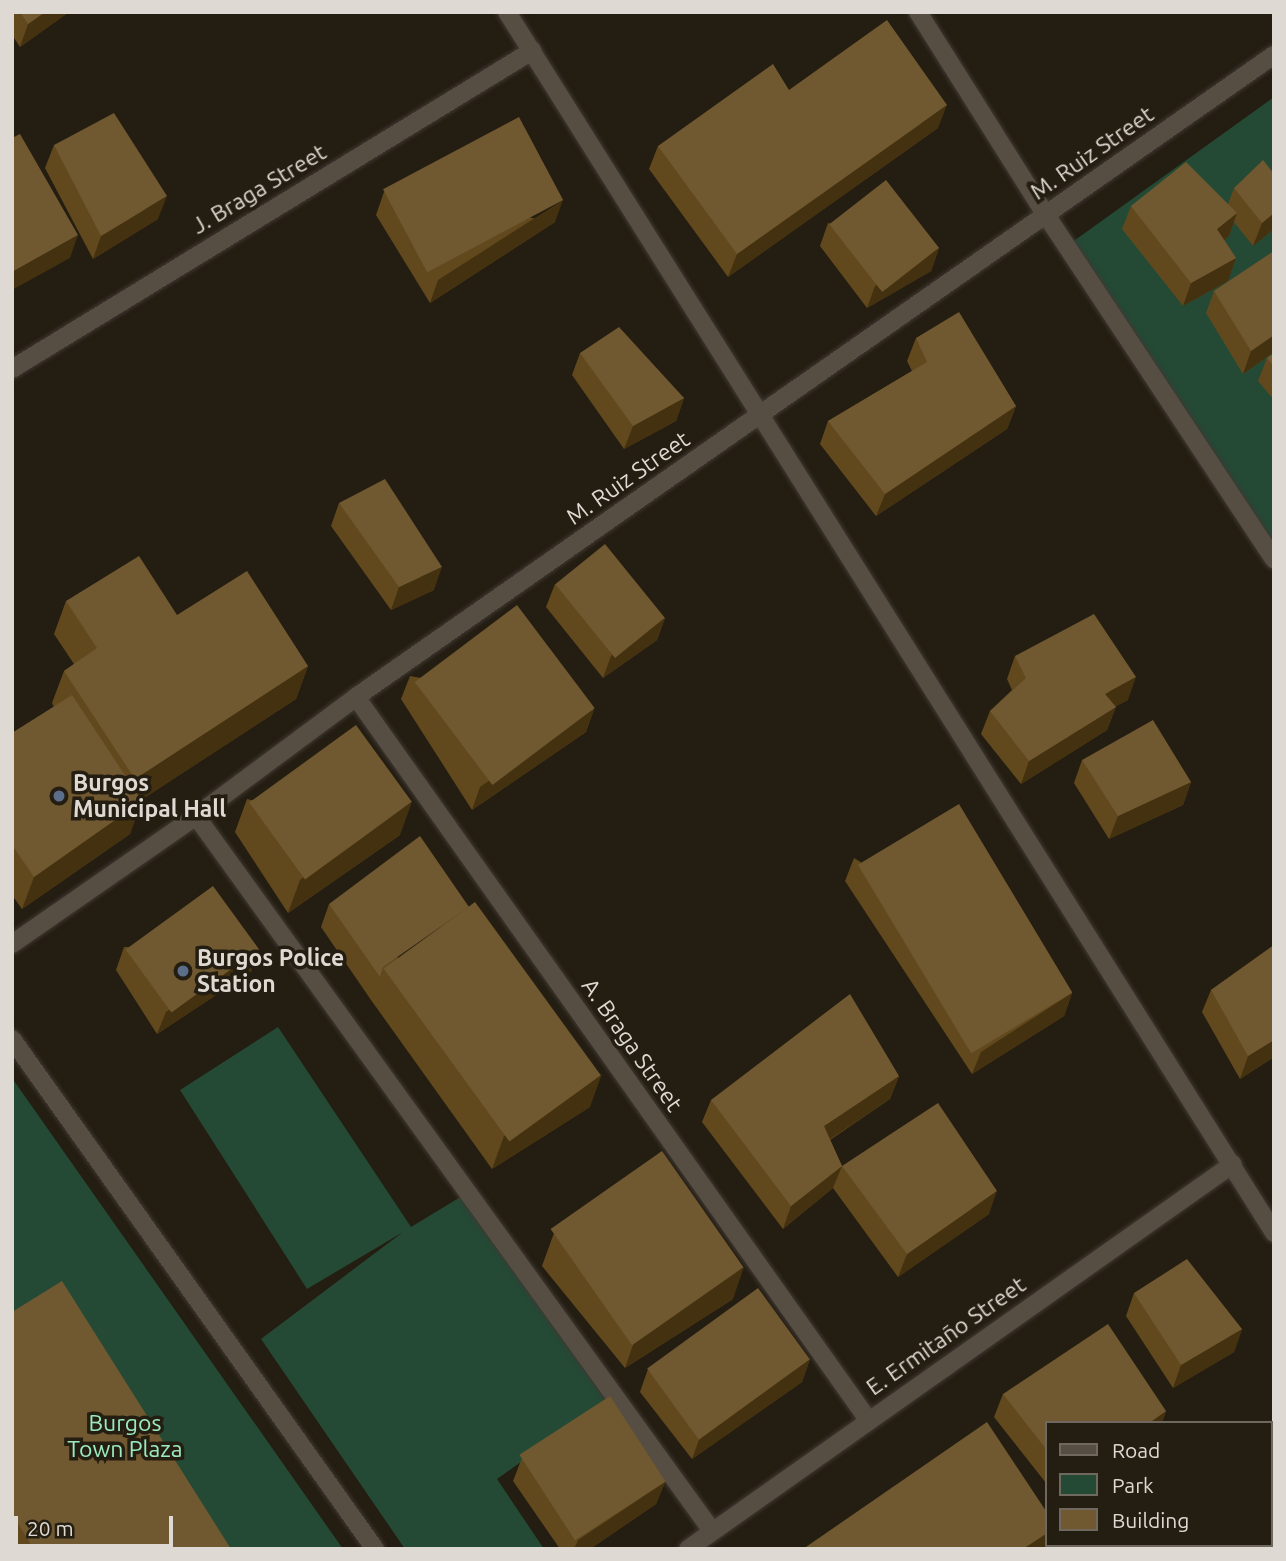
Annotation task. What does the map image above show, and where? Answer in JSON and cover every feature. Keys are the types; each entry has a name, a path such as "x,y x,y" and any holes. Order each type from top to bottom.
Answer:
{"street":[{"path":"507,12 1274,1233"},
{"path":"919,12 1046,215 1274,559"},
{"name":"J. Braga Street","path":"12,369 532,51"},
{"name":"M. Ruiz Street","path":"12,944 196,816 356,697 1274,55"},
{"name":"A. Braga Street","path":"356,697 869,1420"},
{"path":"196,816 712,1531"},
{"path":"12,1039 375,1549"},
{"name":"E. Ermitaño Street","path":"688,1549 1233,1164"}],"green space":[{"path":"1274,97 1274,564 1064,248"},
{"path":"278,1027 411,1227 467,1193 614,1396 497,1479 544,1549 405,1549 261,1339 403,1232 307,1289 180,1090"},
{"name":"Burgos Town Plaza","path":"12,1078 343,1549 12,1549"}],"building":[{"path":"20,12 45,12 28,24"},
{"path":"887,20 947,105 737,254 658,146 773,64 789,90"},
{"path":"114,113 167,196 101,236 54,145"},
{"path":"519,117 563,200 427,272 383,189"},
{"path":"20,134 78,235 12,272 12,138"},
{"path":"1263,160 1274,174 1274,213 1262,223 1234,188"},
{"path":"1186,162 1237,213 1217,229 1236,258 1191,283 1131,206"},
{"path":"886,180 939,248 882,292 829,224"},
{"path":"1274,251 1274,335 1251,351 1214,291"},
{"path":"959,312 1016,406 885,494 828,421 927,362 916,338"},
{"path":"619,327 684,398 633,426 580,353"},
{"path":"1274,353 1274,367 1267,358"},
{"path":"385,479 442,567 399,587 339,503"},
{"path":"605,544 665,618 615,658 555,584"},
{"path":"139,556 177,615 247,571 308,666 135,779 64,671 97,648 66,601"},
{"path":"517,605 595,708 492,785 415,682"},
{"path":"1094,614 1136,677 1105,694 1116,707 1029,761 990,711 1026,678 1015,656"},
{"name":"Burgos Municipal Hall","path":"72,695 142,801 34,877 12,845 12,733"},
{"path":"1153,720 1191,782 1118,816 1082,760"},
{"path":"356,725 412,802 305,879 249,803"},
{"path":"959,804 1072,993 971,1053 858,865"},
{"path":"420,836 469,907 383,967 380,977 329,904"},
{"name":"Burgos Police Station","path":"213,886 259,949 171,1013 126,949"},
{"path":"475,902 601,1075 509,1142 384,968"},
{"path":"1274,945 1274,1040 1248,1056 1211,990"},
{"path":"850,994 899,1076 824,1126 842,1166 791,1206 711,1100"},
{"path":"938,1103 997,1191 907,1254 842,1166"},
{"path":"662,1151 743,1267 632,1345 551,1229"},
{"path":"1187,1259 1242,1329 1181,1365 1134,1293"},
{"path":"62,1281 231,1549 34,1549 12,1514 12,1312"},
{"path":"758,1288 810,1359 699,1440 647,1369"},
{"path":"1108,1324 1166,1411 1152,1421 1044,1421 1044,1446 1003,1394"},
{"path":"610,1396 666,1482 575,1540 519,1455"},
{"path":"987,1422 1044,1508 1044,1535 1023,1549 803,1549"}],"place":[{"name":"Burgos Municipal Hall","path":"59,796"},
{"name":"Burgos Police Station","path":"183,971"}]}
